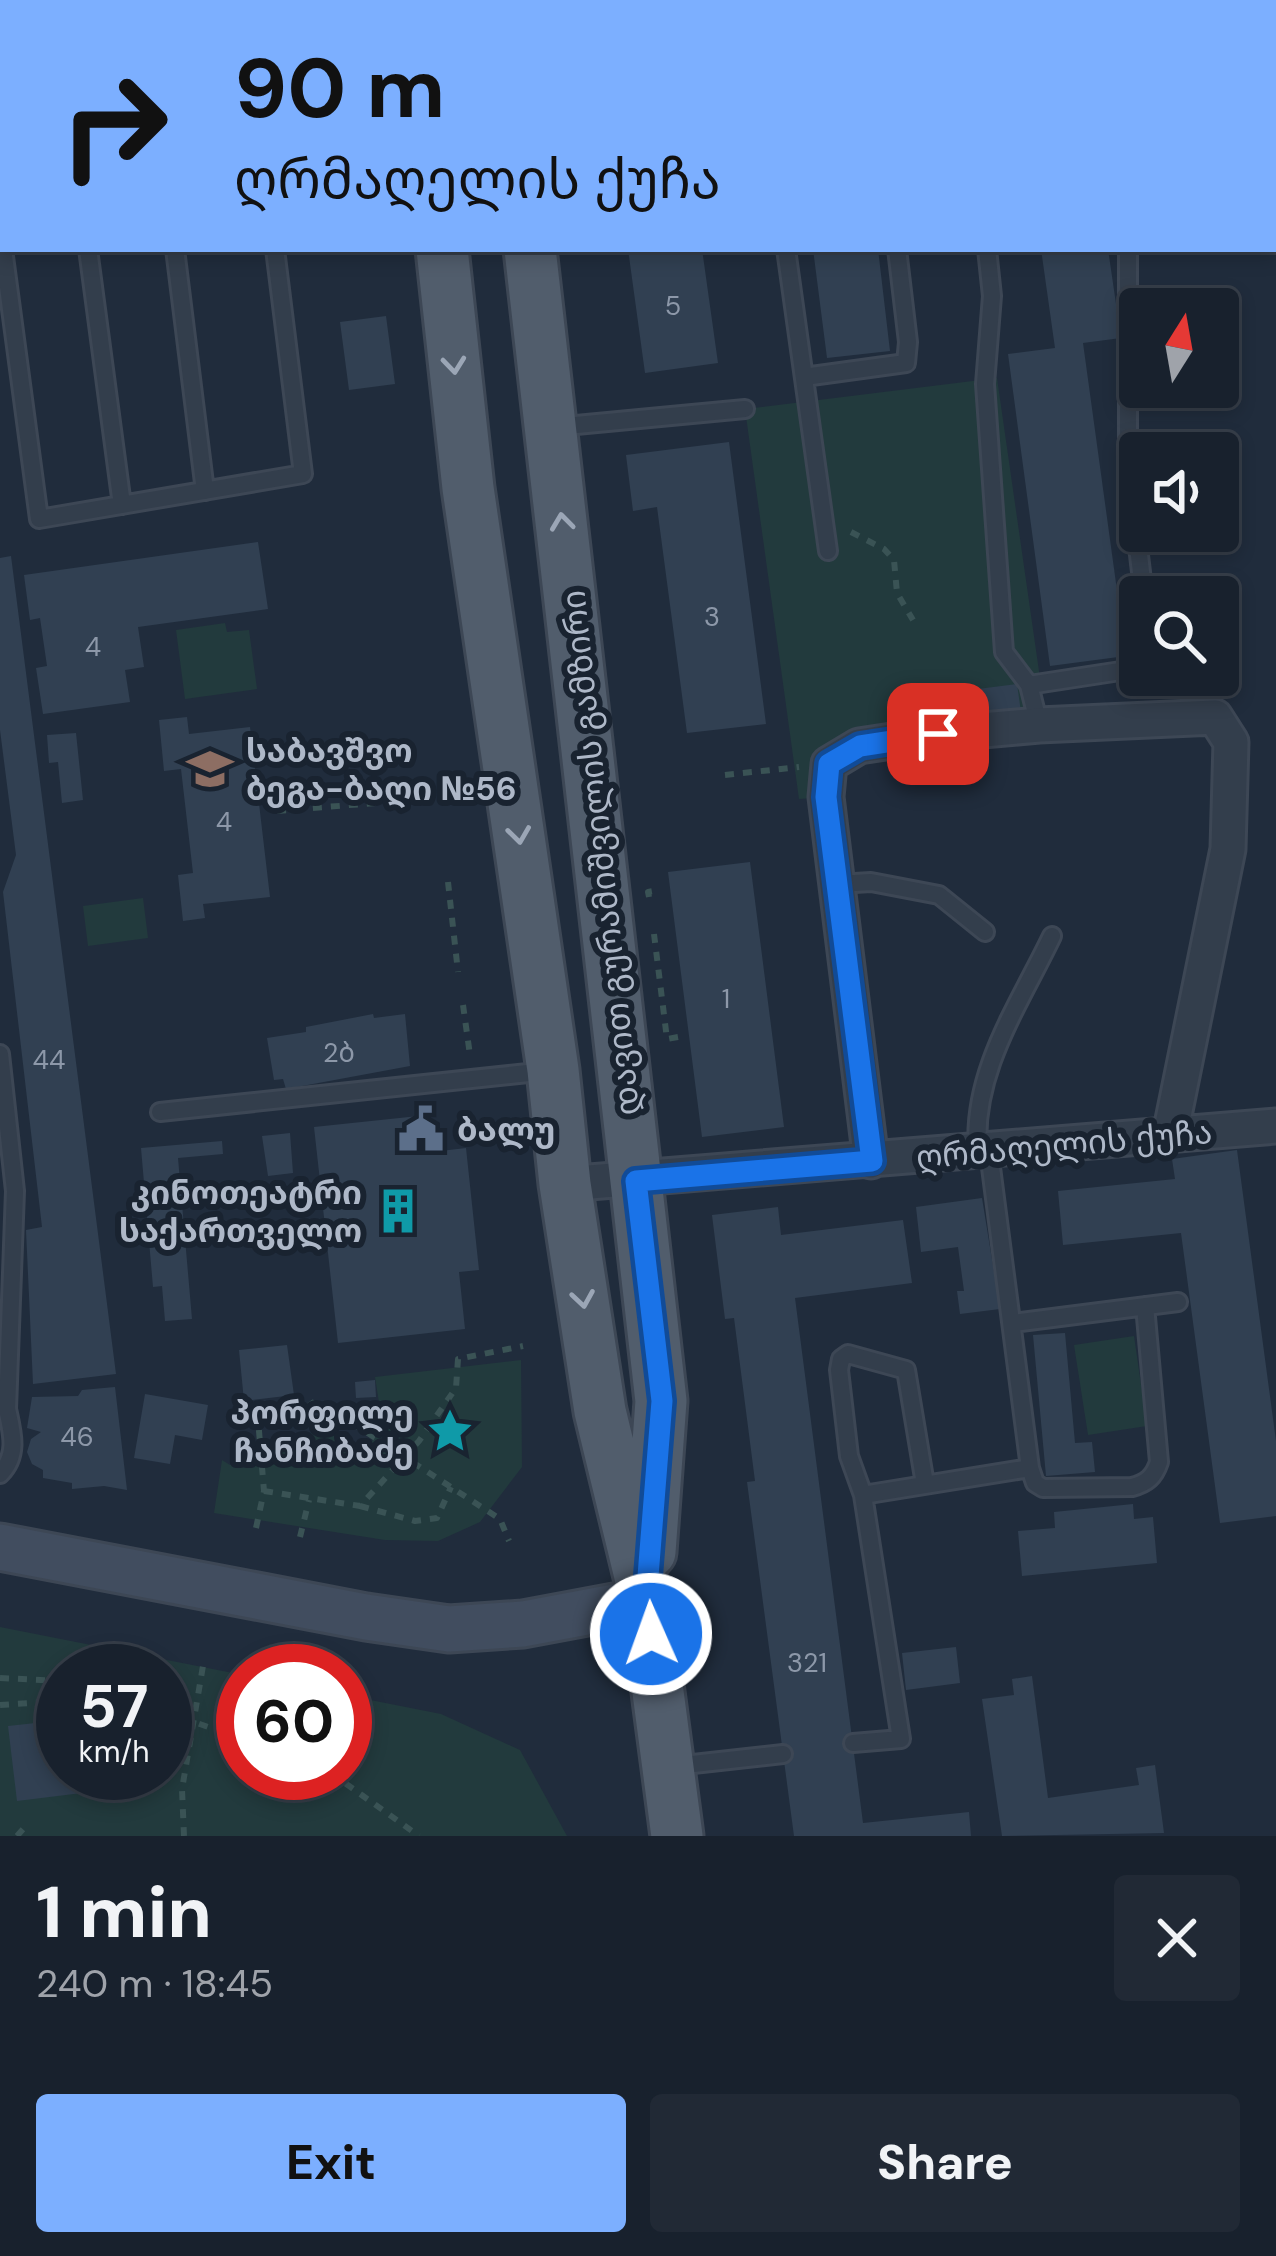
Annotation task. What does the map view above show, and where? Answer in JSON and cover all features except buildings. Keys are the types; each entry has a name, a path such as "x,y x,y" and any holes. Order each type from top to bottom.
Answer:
{"main road":[{"name":"დავით გურამიშვილის გამზირი","path":"442,252 468,488 553,1070 565,1184 600,1412 646,1601"},
{"name":"დავით გურამიშვილის გამზირი","path":"530,252 662,1401 646,1601"},
{"path":"497,681 514,711 528,722 544,725 561,721 574,710 582,695 581,678"},
{"path":"0,1546 449,1629 523,1624 646,1601 677,1836"}],"street":[{"path":"872,1161 826,797 829,764 860,746 1039,725 1215,717 1231,742 1228,849 1170,1135"},
{"name":"ღრმაღელის ქუჩა","path":"565,1184 1276,1126"}],"lane":[{"path":"4,252 40,519 303,475 275,252"},
{"path":"88,252 122,505"},
{"path":"175,252 205,491"},
{"path":"786,252 828,551"},
{"path":"804,377 906,363 908,342 897,252"},
{"path":"987,252 992,296 985,384 1004,652 1029,686 1039,725"},
{"path":"1127,252 1128,463 1141,576"},
{"path":"550,428 745,410"},
{"path":"1029,686 1119,671"},
{"path":"838,884 871,882 939,895 985,932"},
{"path":"1052,936 982,1081 975,1118 1013,1323 1030,1468 1035,1483 1043,1489 1132,1487 1144,1484 1155,1472 1159,1462 1145,1306"},
{"path":"0,1054 7,1192 4,1415 14,1438 10,1464 0,1474"},
{"path":"160,1112 553,1070"},
{"path":"1013,1323 1178,1302"},
{"path":"853,1743 901,1739 863,1495 849,1456 839,1370 841,1359 848,1354 906,1370 925,1484"},
{"path":"863,1495 1030,1468"},
{"path":"668,1766 783,1754"}],"path":[{"path":"824,525 884,548 894,560 896,593 913,620"},
{"path":"725,775 791,767"},
{"path":"277,811 436,798"},
{"path":"448,882 458,972"},
{"path":"650,904 649,892 659,890"},
{"path":"657,957 667,1039 678,1037"},
{"path":"463,1005 471,1052"},
{"path":"360,1506 456,1388 458,1359 523,1346"},
{"path":"256,1528 264,1491 258,1419 297,1414 316,1400 500,1519 509,1541"},
{"path":"264,1491 360,1506 415,1521 437,1518 451,1486"},
{"path":"300,1538 309,1499"},
{"path":"204,1660 192,1721 216,1729"},
{"path":"0,1678 36,1680"},
{"path":"0,1705 36,1703"},
{"path":"182,1800 184,1836"},
{"path":"368,1800 418,1836"},
{"path":"17,1836 24,1828"}],"green space":[{"path":"997,378 1047,727 850,763 826,797 799,799 745,409"},
{"path":"225,623 227,632 249,630 257,689 185,699 176,630"},
{"path":"143,898 148,938 88,946 83,906"},
{"path":"1134,1336 1147,1426 1088,1435 1074,1345"},
{"path":"521,1360 522,1467 480,1522 438,1541 385,1540 214,1513 222,1460 230,1465 367,1447 383,1428 375,1377"},
{"path":"328,1431 350,1446 275,1455 273,1438"},
{"path":"0,1627 86,1644 36,1644 36,1800 192,1800 192,1665 216,1670 216,1800 372,1800 372,1700 441,1714 520,1750 567,1836 0,1836"}],"place":[{"name":"საბავშვო ბეგა-ბაღი №56","path":"210,769"},
{"name":"ბალუ","path":"421,1129"},
{"name":"კინოთეატრი საქართველო","path":"398,1211"},
{"name":"პორფილე ჩანჩიბაძე","path":"450,1431"}],"route":[{"path":"651,1634 646,1601 662,1401 636,1181 872,1161 826,797 829,764 860,746 938,734"}]}
